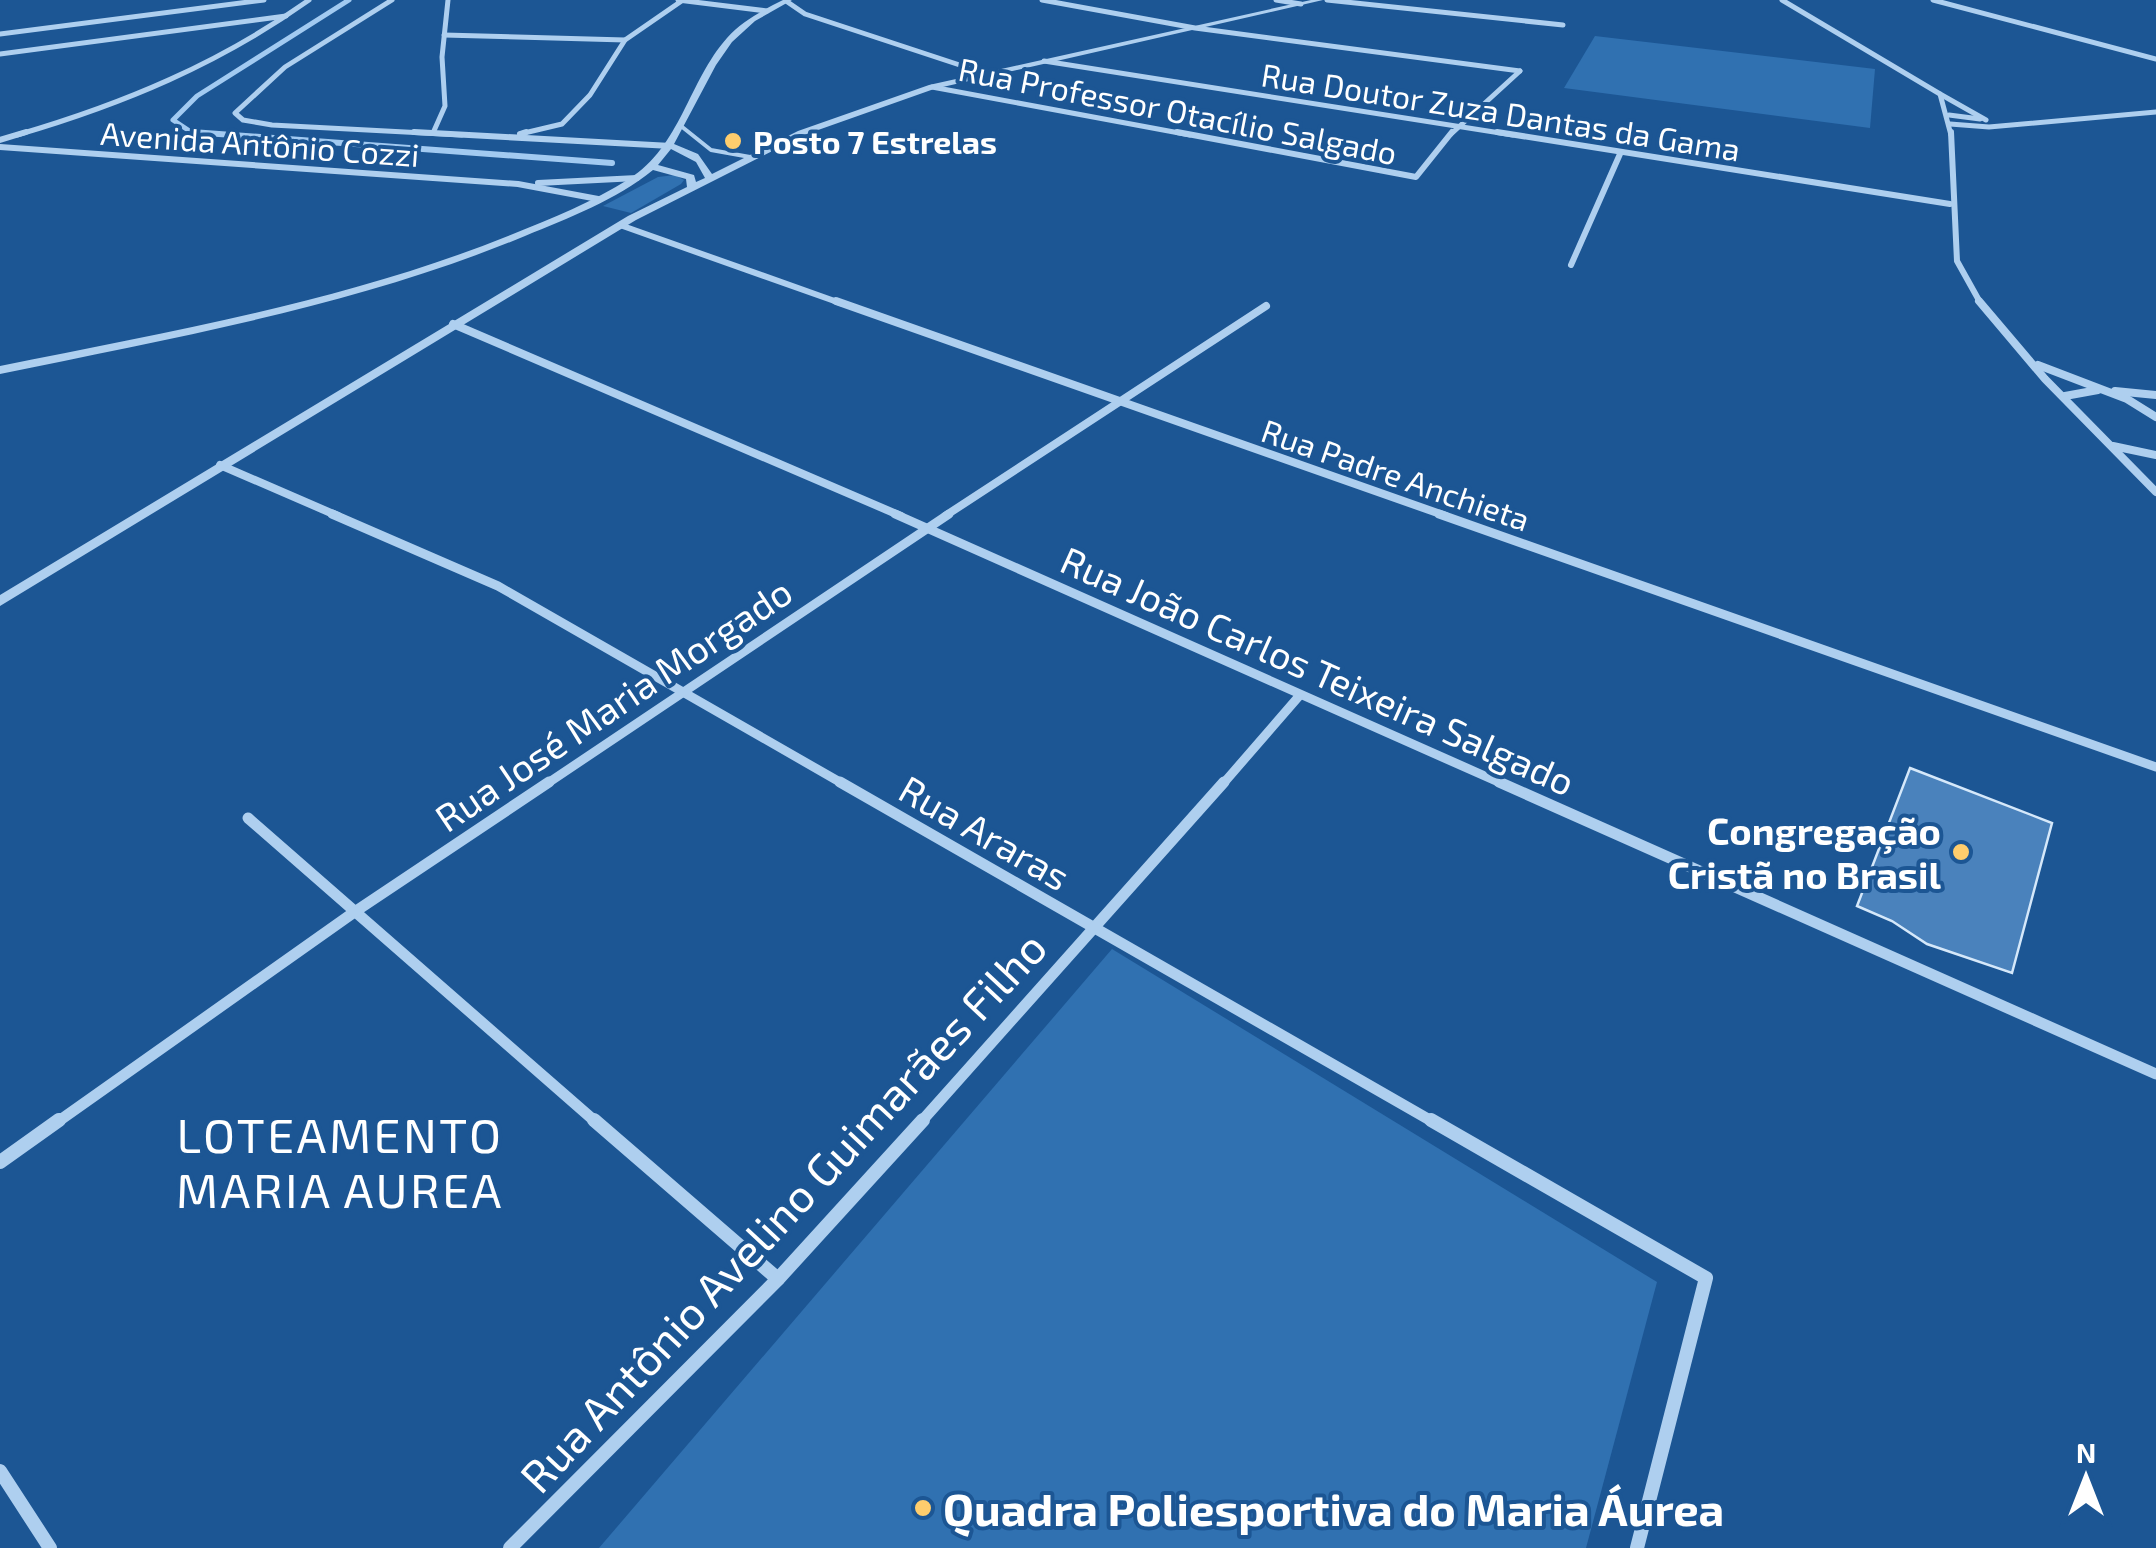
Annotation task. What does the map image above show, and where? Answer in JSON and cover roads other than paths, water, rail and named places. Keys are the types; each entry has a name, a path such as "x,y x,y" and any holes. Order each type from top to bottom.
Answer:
{"street":[{"path":"0,34 264,0"},
{"path":"0,144 178,80 230,55 309,0"},
{"path":"392,0 296,60 243,102 235,114 243,120 272,126 671,146 696,156 706,165 709,177"},
{"path":"434,133 444,106 448,0"},
{"path":"510,137 562,124 590,96 625,40 681,0 767,10"},
{"path":"1042,0 1195,28 1520,71 1456,128"},
{"path":"1276,0 1301,4"},
{"path":"0,601 453,324 626,222 750,157 870,106 932,87 1320,0"},
{"path":"1328,0 1563,26"},
{"path":"1782,0 2000,125"},
{"path":"1933,0 2156,59"},
{"path":"0,370 187,331 412,275 582,208 654,166 671,146 723,47 767,10 788,1 805,14 987,74"},
{"path":"0,54 289,15"},
{"path":"444,35 625,40"},
{"name":"Rua Doutor Zuza Dantas da Gama","path":"1044,61 1950,204"},
{"name":"Rua Professor Otacílio Salgado","path":"932,87 1416,177 1456,128"},
{"path":"1940,94 1950,120 1950,204 1957,263 1978,302 2155,490"},
{"path":"1950,137 2000,125 2156,112"},
{"path":"1950,120 1986,120"},
{"path":"1950,120 1989,128"},
{"path":"562,124 568,140"},
{"name":"Avenida Antônio Cozzi","path":"0,144 518,184 598,199"},
{"path":"1571,265 1620,154"},
{"path":"654,166 684,172 691,177 692,187"},
{"name":"Avenida Antônio Cozzi","path":"518,184 637,178"},
{"name":"Rua Padre Anchieta","path":"626,222 1116,402 2156,767"},
{"name":"Rua José Maria Morgado","path":"0,1162 352,914 1116,402 1266,306"},
{"name":"Rua João Carlos Teixeira Salgado","path":"453,324 928,528 2156,1074"},
{"path":"2032,362 2103,390 2156,418"},
{"path":"2065,396 2103,390 2156,395"},
{"path":"2112,446 2156,455"},
{"name":"Rua Araras","path":"220,465 498,586 1706,1278 1637,1548"},
{"name":"Rua Antônio Avelino Guimarães Filho","path":"510,1548 778,1279 1095,930 1300,695"},
{"path":"248,818 352,914 778,1279"},
{"path":"0,1472 50,1548"}],"lane":[{"path":"681,126 711,150 750,157"}],"waterway":[{"path":"208,135 194,134 173,120 197,96 349,0"},
{"path":"192,132 612,163"}],"place":[{"name":"Posto 7 Estrelas","path":"733,141"},
{"name":"Congregação Cristã no Brasil","path":"1961,852"},
{"name":"Quadra Poliesportiva do Maria Áurea","path":"923,1508"}],"district":[{"name":"LOTEAMENTO MARIA AUREA","path":"340,1162"}]}
